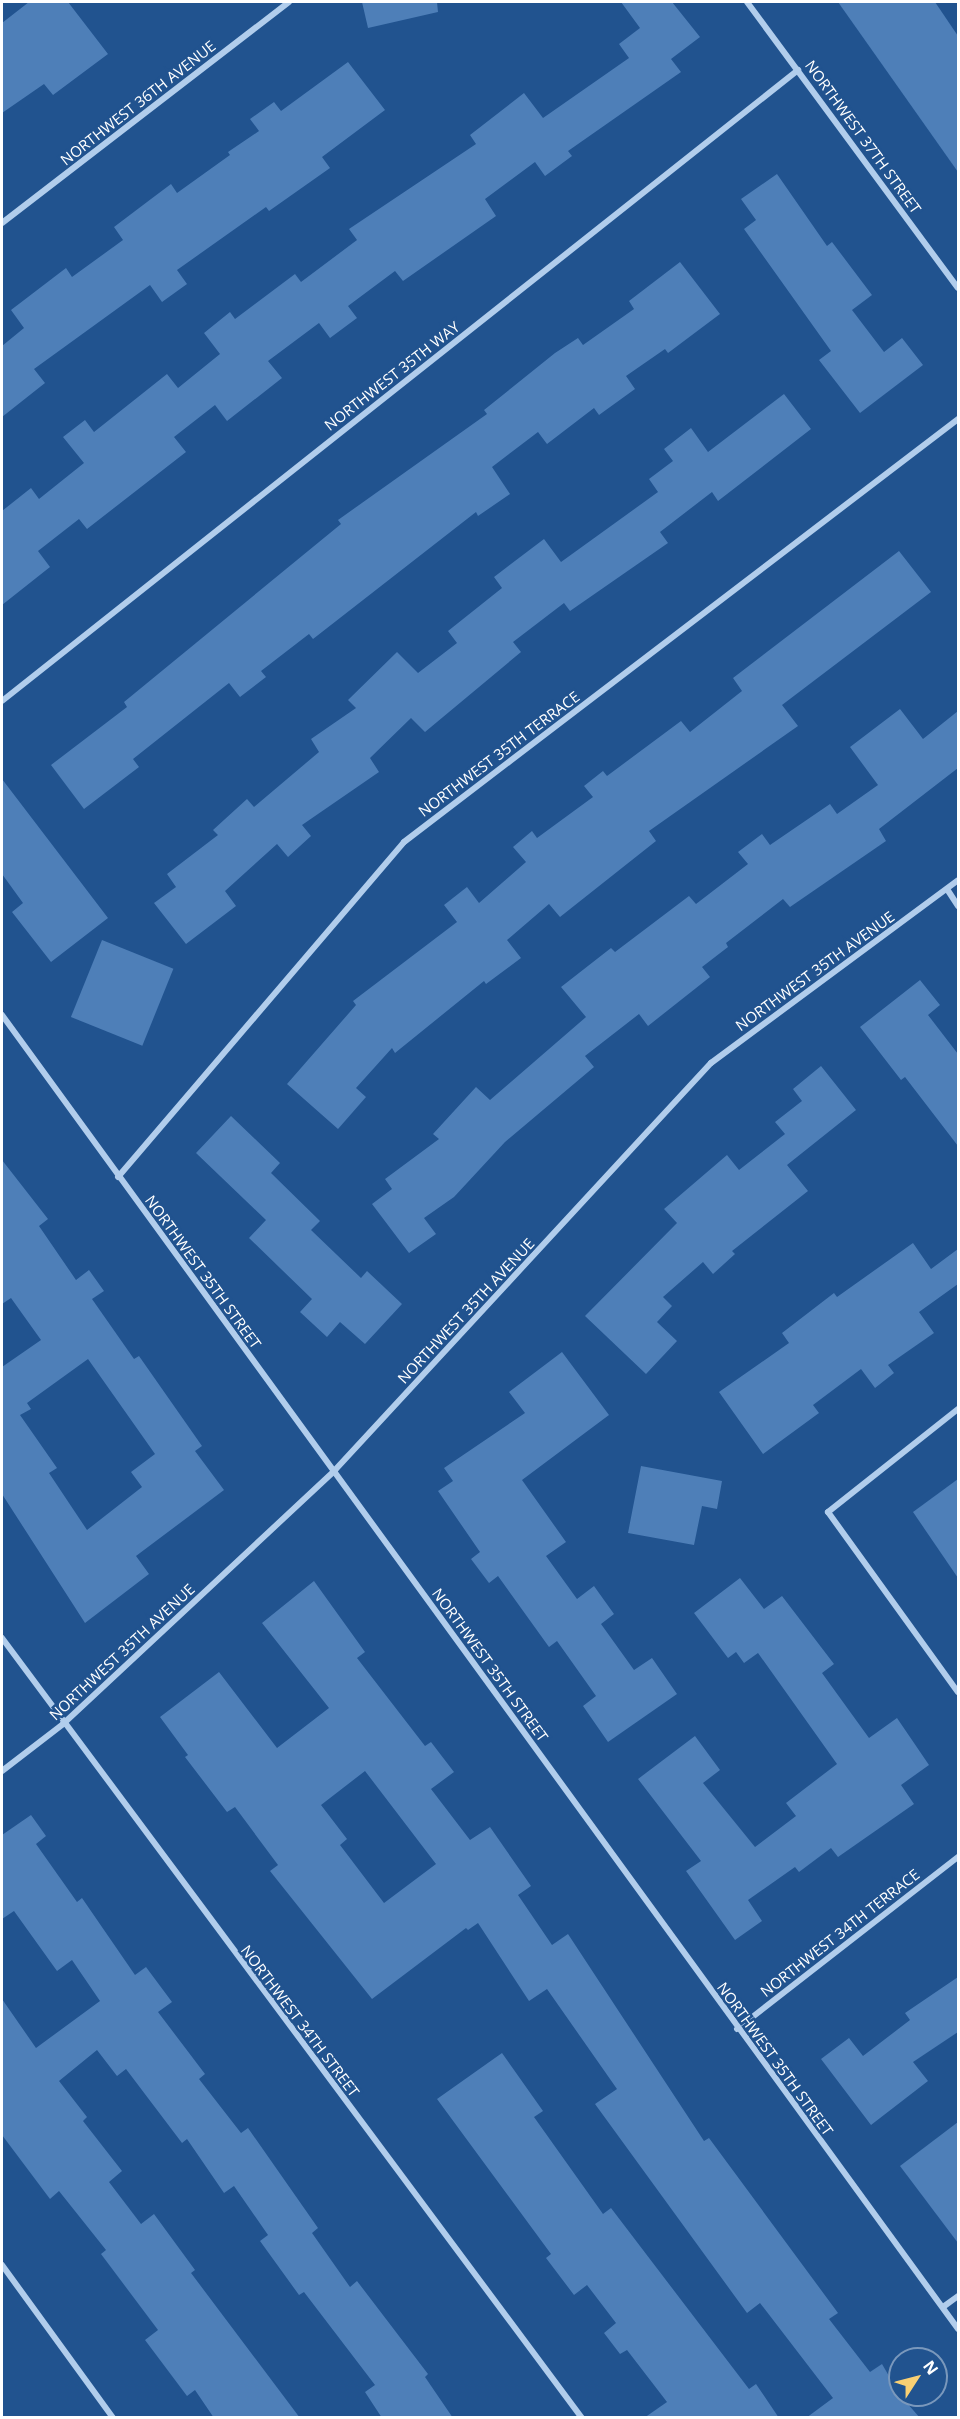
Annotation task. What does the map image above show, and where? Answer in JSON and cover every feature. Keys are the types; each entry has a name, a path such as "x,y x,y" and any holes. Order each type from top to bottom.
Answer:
{"street":[{"name":"NORTHWEST 36TH AVENUE","path":"2,223 289,2"},
{"name":"NORTHWEST 37TH STREET","path":"747,2 958,288"},
{"name":"NORTHWEST 35TH WAY","path":"2,700 798,69"},
{"name":"NORTHWEST 35TH TERRACE","path":"118,1176 404,842 958,419"},
{"name":"NORTHWEST 35TH AVENUE","path":"2,1771 63,1724 335,1470 711,1063 958,880"},
{"path":"946,889 958,906"},
{"name":"NORTHWEST 35TH STREET","path":"2,1016 335,1470 737,2029 958,2329"},
{"path":"958,1409 828,1512 958,1692"},
{"name":"NORTHWEST 34TH STREET","path":"2,1638 63,1724 582,2418"},
{"name":"NORTHWEST 34TH TERRACE","path":"737,2029 958,1857"},
{"path":"2,2265 113,2418"},
{"path":"943,2307 958,2296"}],"building":[{"path":"29,2 68,2 108,54 53,95 44,84 2,113 2,23"},
{"path":"362,2 437,2 438,12 368,28"},
{"path":"621,2 672,2 700,37 671,59 681,72 568,151 572,156 545,176 535,162 485,199 496,216 403,281 395,271 348,306 357,318 330,338 319,323 268,361 282,378 227,421 215,405 174,437 186,452 87,529 79,519 38,551 50,567 2,605 2,511 31,488 39,499 84,463 63,437 85,420 94,432 167,374 178,388 220,354 204,333 230,312 235,319 295,274 301,282 357,240 349,229 476,144 470,135 524,93 543,118 629,58 619,44 640,28"},
{"path":"838,2 935,2 958,36 958,172"},
{"path":"348,62 385,110 322,157 330,168 269,211 266,207 177,270 187,284 162,302 150,285 34,369 45,383 2,417 2,346 24,328 11,310 66,268 72,277 123,240 114,227 171,184 177,193 230,155 228,152 259,131 250,119 274,102 281,111"},
{"path":"777,174 827,246 832,242 872,295 852,310 884,352 902,338 923,365 860,413 819,360 831,351 744,229 756,220 741,199"},
{"path":"680,262 720,314 668,353 665,349 626,376 635,389 599,415 594,408 547,444 538,432 492,467 510,494 478,516 476,512 313,639 309,634 261,671 266,677 240,697 229,683 133,759 139,767 84,809 51,765 127,707 124,702 341,524 338,520 487,414 484,410 555,353 578,338 583,345 634,309 629,301"},
{"path":"784,394 811,429 718,501 712,492 660,532 668,543 570,611 564,603 513,642 521,652 425,732 411,718 370,758 379,772 302,825 311,836 288,857 277,844 225,891 236,906 186,944 154,903 176,887 167,874 218,835 213,830 247,799 254,807 319,752 311,739 356,708 348,700 397,652 418,673 457,643 448,631 502,588 494,577 544,539 561,562 658,492 649,479 673,461 664,449 691,428 708,452"},
{"path":"899,551 931,592 782,705 798,726 649,831 656,841 560,917 549,904 507,940 521,958 486,984 484,981 395,1053 392,1048 356,1088 366,1097 338,1129 287,1084 356,1005 353,1001 457,922 444,905 467,887 479,903 526,862 513,847 532,831 537,838 593,797 584,786 603,771 607,776 681,721 690,732 742,691 733,678"},
{"path":"900,709 923,739 958,711 958,768 879,829 886,841 790,907 783,899 726,943 728,947 702,967 710,977 648,1026 639,1014 585,1056 594,1067 505,1142 454,1197 424,1218 436,1234 409,1253 372,1204 392,1189 385,1179 439,1139 433,1134 476,1087 490,1100 586,1017 561,987 611,948 615,952 689,896 696,904 748,864 738,852 762,834 770,845 830,804 837,814 878,785 850,747"},
{"path":"2,779 108,918 51,962 12,912 23,903 2,874"},
{"path":"102,940 173,969 142,1046 71,1017"},
{"path":"920,980 940,1005 928,1015 958,1054 958,1146 905,1077 901,1080 860,1027"},
{"path":"821,1066 856,1110 787,1165 808,1191 732,1251 735,1254 713,1274 703,1262 663,1297 672,1306 657,1322 677,1341 646,1374 585,1316 677,1223 664,1209 727,1155 739,1170 785,1134 775,1122 802,1101 793,1089"},
{"path":"231,1116 280,1163 271,1173 320,1221 311,1230 361,1278 367,1271 402,1304 365,1344 340,1322 327,1337 300,1312 312,1299 249,1238 266,1220 196,1153"},
{"path":"2,1160 48,1219 39,1226 76,1280 89,1270 104,1291 92,1299 134,1359 139,1356 202,1446 195,1451 224,1490 136,1556 149,1574 85,1623 2,1494 2,1367 41,1340 11,1298 2,1304","holes":["88,1359 155,1454 131,1472 142,1487 87,1530 49,1473 57,1468 20,1415 31,1409 27,1403"]},
{"path":"913,1243 931,1269 958,1249 958,1284 919,1312 934,1333 888,1365 894,1373 875,1388 861,1369 813,1405 819,1413 763,1454 719,1392 789,1343 782,1333 834,1293 837,1297"},
{"path":"562,1352 609,1415 522,1480 566,1542 546,1556 577,1599 594,1586 614,1614 601,1624 634,1670 652,1658 677,1694 608,1742 583,1706 596,1696 557,1641 549,1647 498,1576 489,1583 471,1559 480,1552 438,1491 453,1481 444,1468 525,1413 509,1392"},
{"path":"641,1466 722,1481 717,1509 702,1506 694,1545 628,1533"},
{"path":"958,1479 958,1578 913,1512"},
{"path":"740,1578 764,1609 782,1596 834,1664 822,1673 869,1738 897,1718 929,1765 901,1785 914,1804 838,1857 831,1848 799,1872 795,1867 748,1900 762,1921 735,1940 686,1871 701,1861 638,1779 695,1736 720,1770 703,1783 755,1847 796,1816 786,1803 837,1764 758,1653 744,1663 736,1652 728,1658 694,1613"},
{"path":"314,1581 365,1652 357,1658 425,1746 431,1742 454,1772 431,1789 470,1840 490,1827 531,1886 518,1895 552,1945 568,1934 704,2141 709,2138 838,2313 829,2319 870,2372 882,2364 888,2374 888,2407 910,2407 920,2418 806,2418 833,2398 760,2303 747,2313 595,2104 617,2089 547,1989 529,2001 478,1923 468,1930 466,1928 372,1999 270,1871 278,1865 235,1807 227,1812 185,1757 188,1755 160,1717 219,1672 277,1748 329,1708 262,1623","holes":["365,1771 436,1864 384,1903 340,1845 347,1839 321,1805"]},
{"path":"31,1815 46,1836 36,1844 77,1902 82,1898 135,1975 146,1967 172,2002 158,2012 205,2074 199,2079 241,2133 248,2128 318,2228 312,2233 350,2287 357,2281 428,2374 425,2377 453,2418 382,2418 365,2392 375,2385 304,2292 299,2295 260,2241 268,2235 234,2186 224,2193 187,2139 182,2143 126,2069 117,2076 97,2050 59,2081 87,2117 83,2121 122,2171 109,2182 141,2224 154,2214 195,2270 191,2273 300,2418 214,2418 195,2390 187,2396 145,2340 158,2330 101,2254 106,2250 59,2191 50,2199 2,2135 2,1999 36,2048 100,2001 72,1960 57,1971 14,1911 2,1919 2,1835"},
{"path":"958,1977 958,2032 913,2062 928,2081 871,2125 821,2059 849,2038 863,2056 910,2020 905,2013"},
{"path":"502,2053 543,2111 534,2117 603,2214 611,2208 749,2389 756,2384 779,2418 644,2418 667,2402 627,2350 620,2354 604,2333 616,2323 587,2285 574,2295 546,2258 551,2254 437,2099"},
{"path":"958,2122 958,2243 900,2166"}]}
